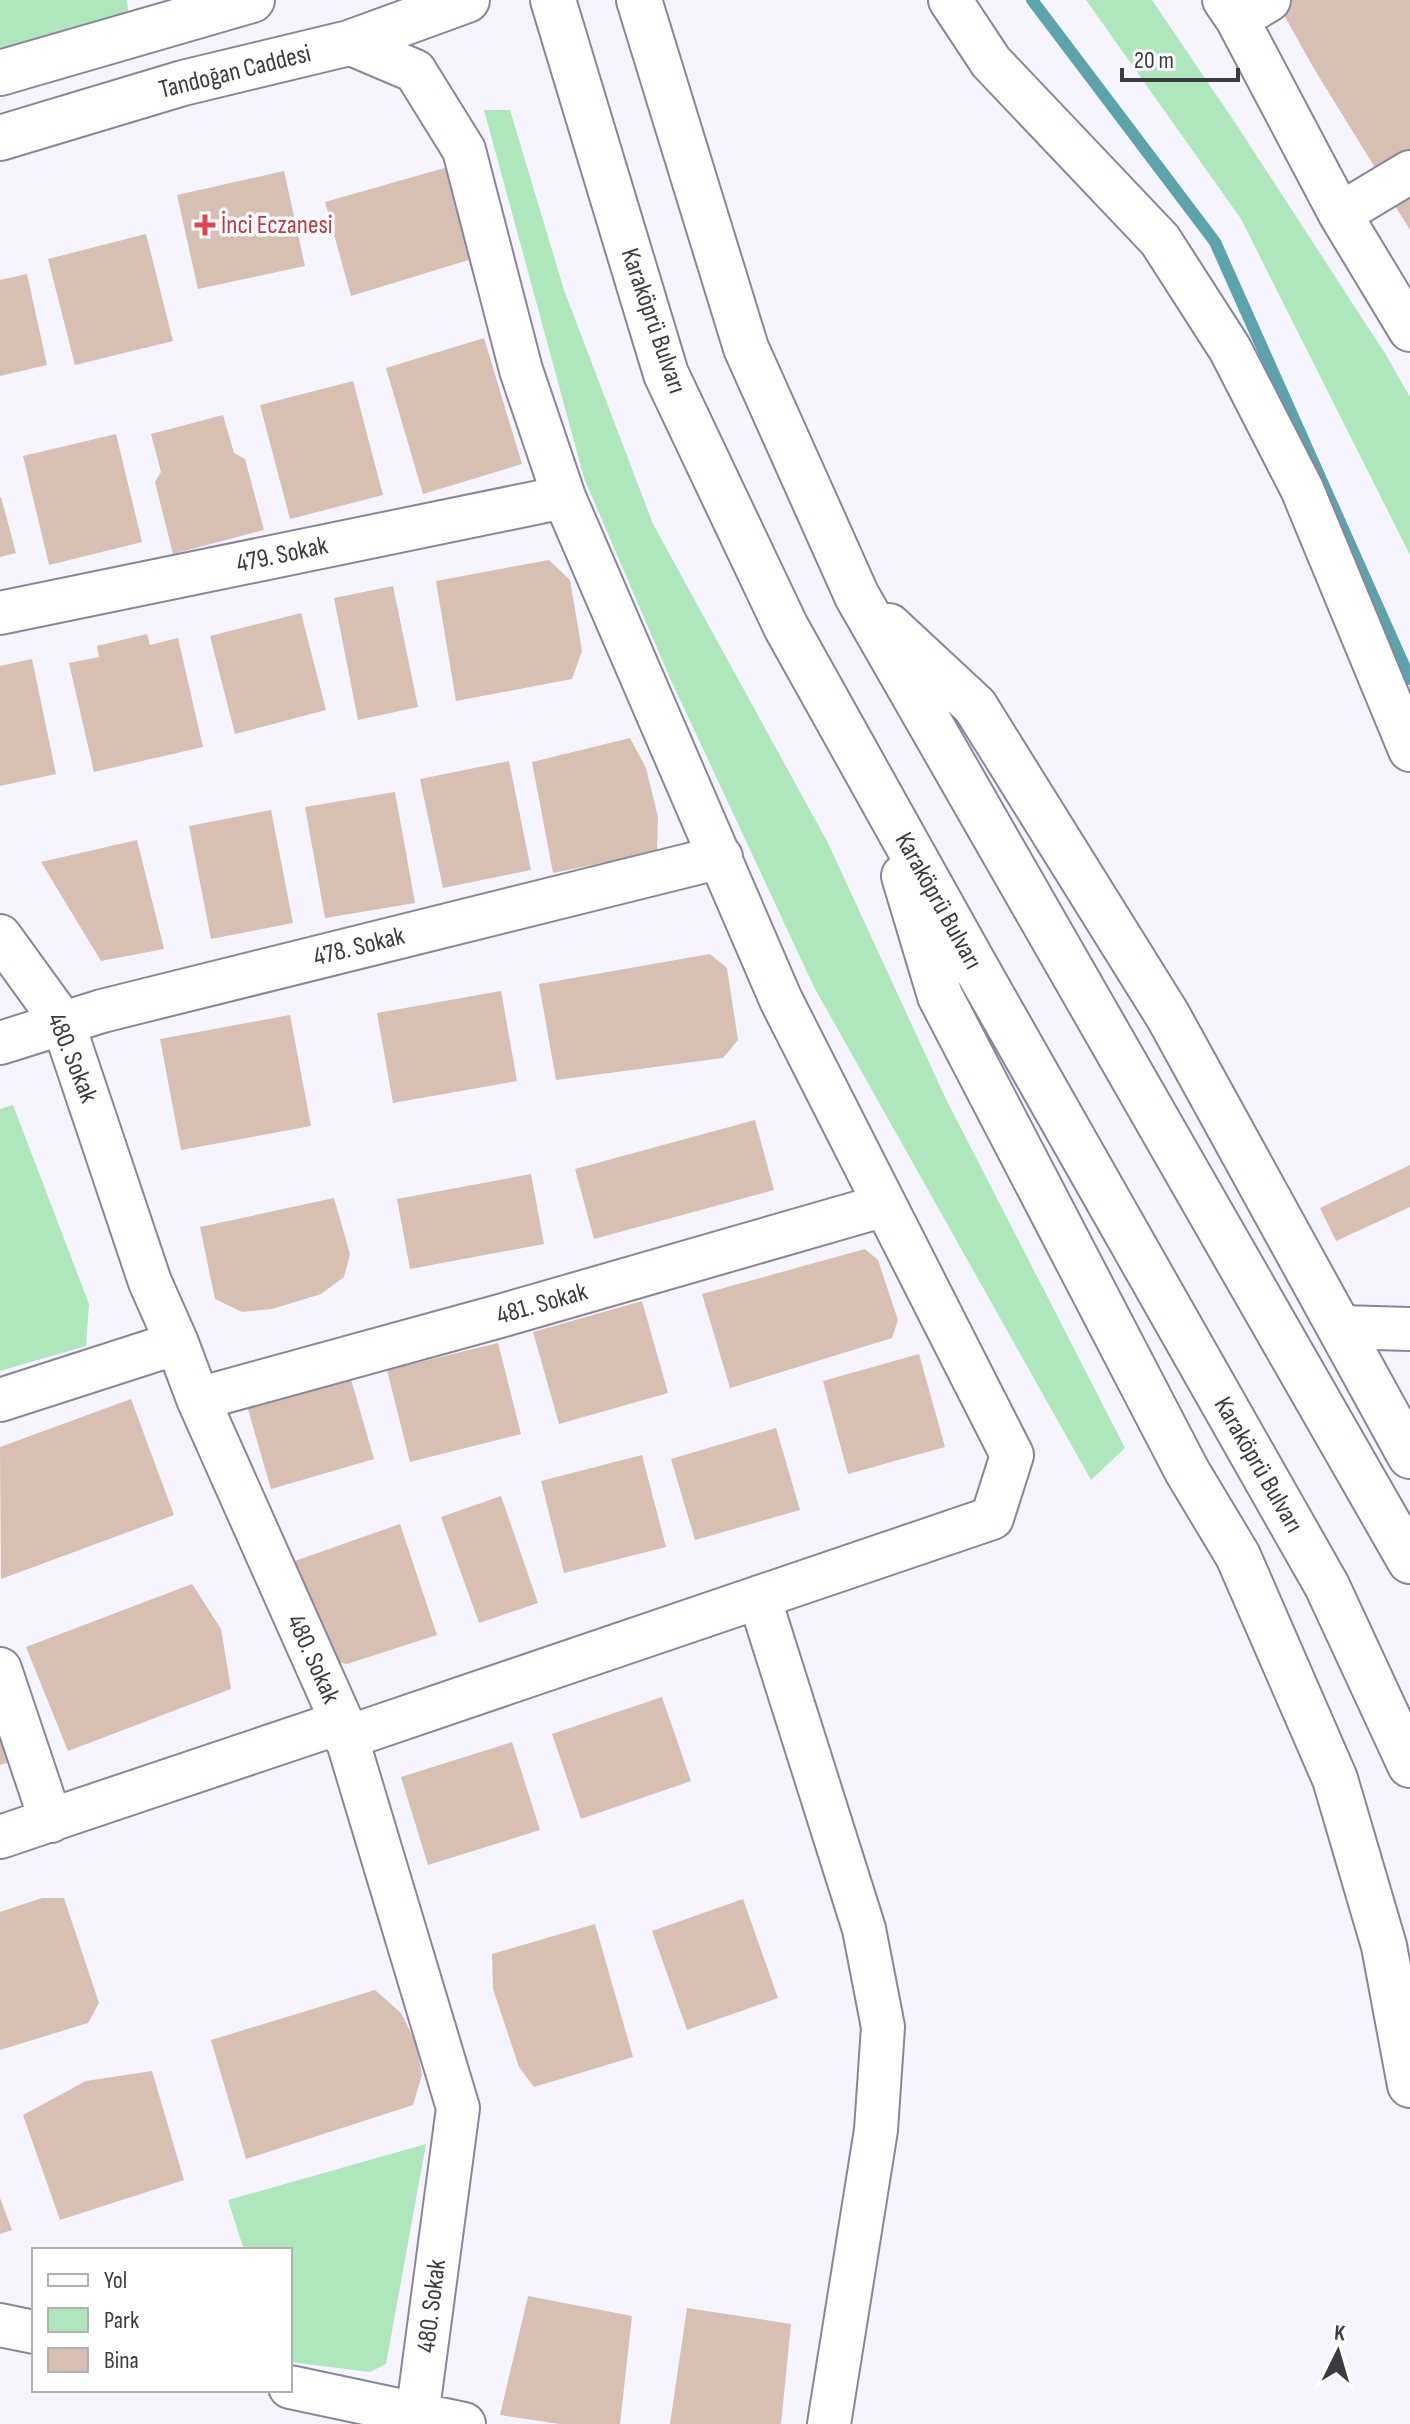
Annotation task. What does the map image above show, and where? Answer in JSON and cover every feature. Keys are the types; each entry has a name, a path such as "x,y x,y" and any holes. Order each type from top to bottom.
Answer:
{"main road":[{"path":"0,73 172,12 252,0"},
{"name":"Tandoğan Caddesi","path":"0,138 183,83 349,43 467,0"},
{"name":"Karaköprü Bulvarı","path":"553,0 666,374 786,627 1327,1586 1410,1765"},
{"path":"639,0 746,348 857,596 1410,1561"},
{"path":"857,596 975,706 1168,1016 1410,1456"},
{"path":"882,801 940,996 1187,1471 1238,1556 1335,1779 1384,1946 1410,2085"}],"street":[{"path":"950,0 991,62 1160,240 1230,349 1302,489 1410,750"},
{"path":"1243,6 1340,214 1410,330"},
{"path":"0,1837 759,1597 992,1518 1012,1455 781,1000 564,497 521,370 464,150 415,71 349,43"},
{"path":"1340,214 1410,172"},
{"name":"479. Sokak","path":"0,613 564,497"},
{"name":"478. Sokak","path":"0,1043 102,1011 721,857"},
{"name":"480. Sokak","path":"0,936 63,1023 150,1282 343,1730 458,2108 417,2419"},
{"name":"481. Sokak","path":"198,1399 885,1205"},
{"path":"1341,1327 1410,1329"},
{"path":"0,1400 177,1343"},
{"path":"759,1597 864,1929 883,2027 876,2130 829,2424"},
{"path":"0,1669 51,1821"},
{"path":"0,2325 32,2332"},
{"path":"292,2388 417,2419 464,2424"}],"green space":[{"path":"0,0 127,0 130,28 0,66"},
{"path":"1086,0 1152,0 1386,355 1410,397 1410,555 1241,219"},
{"path":"484,110 510,110 564,290 653,524 828,843 946,1099 1125,1448 1091,1480 814,987 670,678 584,478"},
{"path":"13,1105 89,1304 86,1346 0,1371 0,1109"},
{"path":"426,2144 386,2364 370,2372 292,2362 292,2248 243,2248 228,2200"}],"building":[{"path":"1291,0 1410,0 1410,162 1382,179 1279,6"},
{"path":"448,167 475,258 351,296 325,202"},
{"path":"284,171 305,266 198,289 177,195"},
{"path":"1410,182 1410,230 1388,194"},
{"path":"146,234 173,341 75,365 48,259"},
{"path":"27,274 47,365 0,376 0,280"},
{"path":"484,338 522,464 423,494 386,368"},
{"path":"353,381 383,495 290,519 260,405"},
{"path":"223,415 234,453 245,459 264,530 173,554 155,482 161,472 151,434"},
{"path":"116,434 142,542 49,565 23,456"},
{"path":"0,498 16,553 0,557"},
{"path":"549,560 570,580 582,651 572,679 456,701 436,581"},
{"path":"393,586 418,707 358,720 334,598"},
{"path":"301,613 326,710 235,734 210,636"},
{"path":"147,634 150,645 178,638 203,747 94,772 69,663 99,657 97,646"},
{"path":"32,659 56,774 0,786 0,666"},
{"path":"630,738 646,768 658,817 657,852 553,873 532,762"},
{"path":"509,761 531,870 443,888 420,779"},
{"path":"395,792 415,903 325,918 305,807"},
{"path":"271,810 293,923 211,939 189,826"},
{"path":"137,840 164,949 101,961 41,862"},
{"path":"710,954 727,968 738,1040 723,1058 556,1080 539,984"},
{"path":"501,991 517,1081 393,1103 377,1013"},
{"path":"290,1015 311,1126 181,1150 160,1039"},
{"path":"755,1120 774,1190 594,1239 575,1169"},
{"path":"1410,1165 1410,1207 1336,1241 1320,1208"},
{"path":"531,1174 544,1244 410,1269 397,1199"},
{"path":"334,1198 350,1254 344,1277 321,1294 272,1309 242,1312 215,1299 200,1227"},
{"path":"865,1249 878,1260 898,1320 892,1338 730,1388 702,1294"},
{"path":"642,1301 668,1393 559,1424 533,1332"},
{"path":"498,1343 521,1434 410,1462 387,1370"},
{"path":"919,1354 945,1447 848,1474 823,1381"},
{"path":"350,1376 374,1459 271,1489 247,1406"},
{"path":"131,1399 174,1515 1,1579 0,1447"},
{"path":"776,1428 800,1510 695,1540 671,1459"},
{"path":"642,1455 666,1547 564,1573 541,1481"},
{"path":"501,1496 538,1603 479,1623 441,1517"},
{"path":"400,1524 437,1635 347,1664 328,1660 289,1563"},
{"path":"192,1584 221,1629 231,1689 68,1751 26,1647"},
{"path":"662,1697 691,1781 581,1819 552,1734"},
{"path":"0,1719 14,1761 0,1765"},
{"path":"512,1742 540,1830 428,1865 401,1777"},
{"path":"42,1898 64,1898 99,2003 88,2023 0,2050 0,1912"},
{"path":"743,1899 778,1998 687,2030 652,1931"},
{"path":"595,1924 633,2057 534,2087 519,2067 493,1989 492,1954"},
{"path":"375,1990 401,2013 416,2043 422,2075 413,2105 246,2159 211,2040"},
{"path":"152,2071 184,2180 60,2220 23,2115 86,2081"},
{"path":"0,2198 12,2230 0,2234"},
{"path":"528,2296 632,2316 620,2424 560,2424 500,2415"},
{"path":"687,2308 791,2324 781,2424 670,2424"}],"waterway":[{"path":"1032,0 1215,242 1410,679"}],"place":[{"name":"İnci Eczanesi","path":"205,225"}]}
